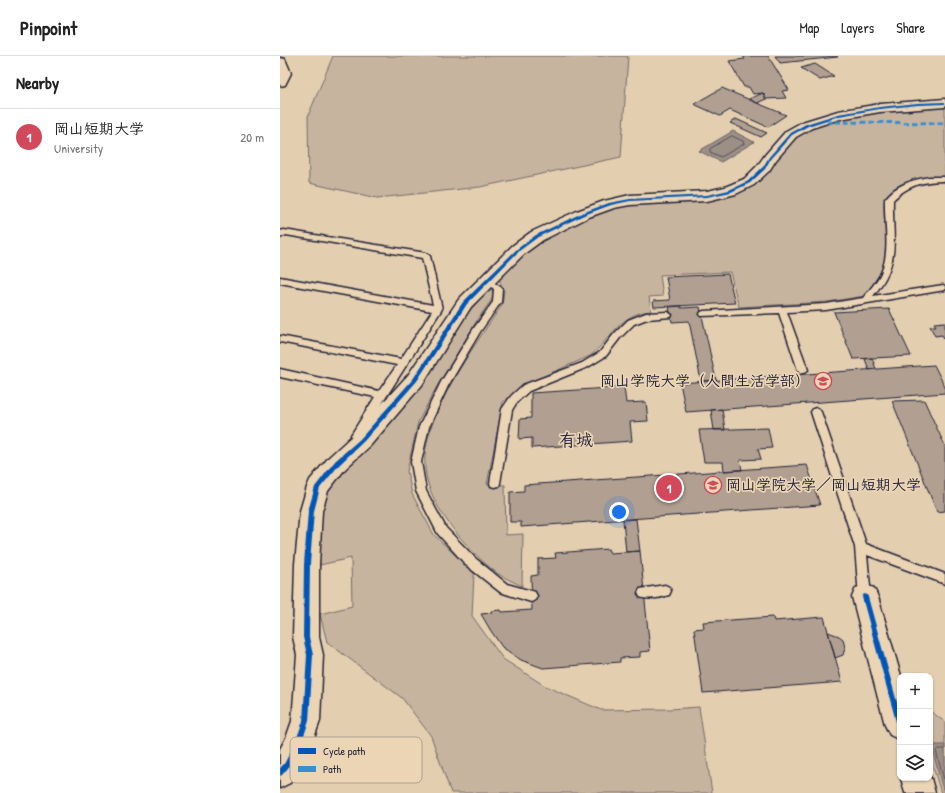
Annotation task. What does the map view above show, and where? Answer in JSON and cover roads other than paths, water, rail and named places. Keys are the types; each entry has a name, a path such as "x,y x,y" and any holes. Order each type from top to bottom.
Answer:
{"street":[{"path":"280,62 284,73 280,82"},
{"path":"300,737 306,721 310,655 306,637 307,564 312,511 318,487 337,463 362,440 415,380 440,344 465,303 518,250 537,236 603,206 630,200 707,196 730,191 749,182 764,168 770,158 791,134 811,123 838,115 880,108 945,103"},
{"path":"865,597 897,714"},
{"path":"280,772 286,766 290,759"},
{"path":"917,781 920,793"}],"lane":[{"path":"864,301 879,284 889,264 889,199 897,191 916,181 945,179"},
{"path":"280,236 284,232 426,256 438,309 337,463"},
{"path":"280,280 438,309"},
{"path":"487,281 498,288 497,302 477,330 444,385 424,427 416,462 421,491 442,531 471,562 504,588 532,596"},
{"path":"704,314 826,307 943,288"},
{"path":"782,310 803,370"},
{"path":"495,483 507,409 514,399 526,388 585,365 603,354 617,336 631,322 646,316 668,315"},
{"path":"280,338 403,363"},
{"path":"280,373 377,394"},
{"path":"816,412 861,547 865,597"},
{"path":"861,547 945,579"},
{"path":"644,593 664,591"}],"water":[{"path":"733,131 754,142 721,162 699,151"},
{"path":"933,745 945,745 944,793 933,752"}],"place":[{"name":"岡山学院大学（人間生活学部）","path":"823,381"},
{"name":"岡山学院大学／岡山短期大学","path":"713,485"},
{"name":"岡山短期大学","path":"669,488"}],"district":[{"name":"有城","path":"576,440"}]}
